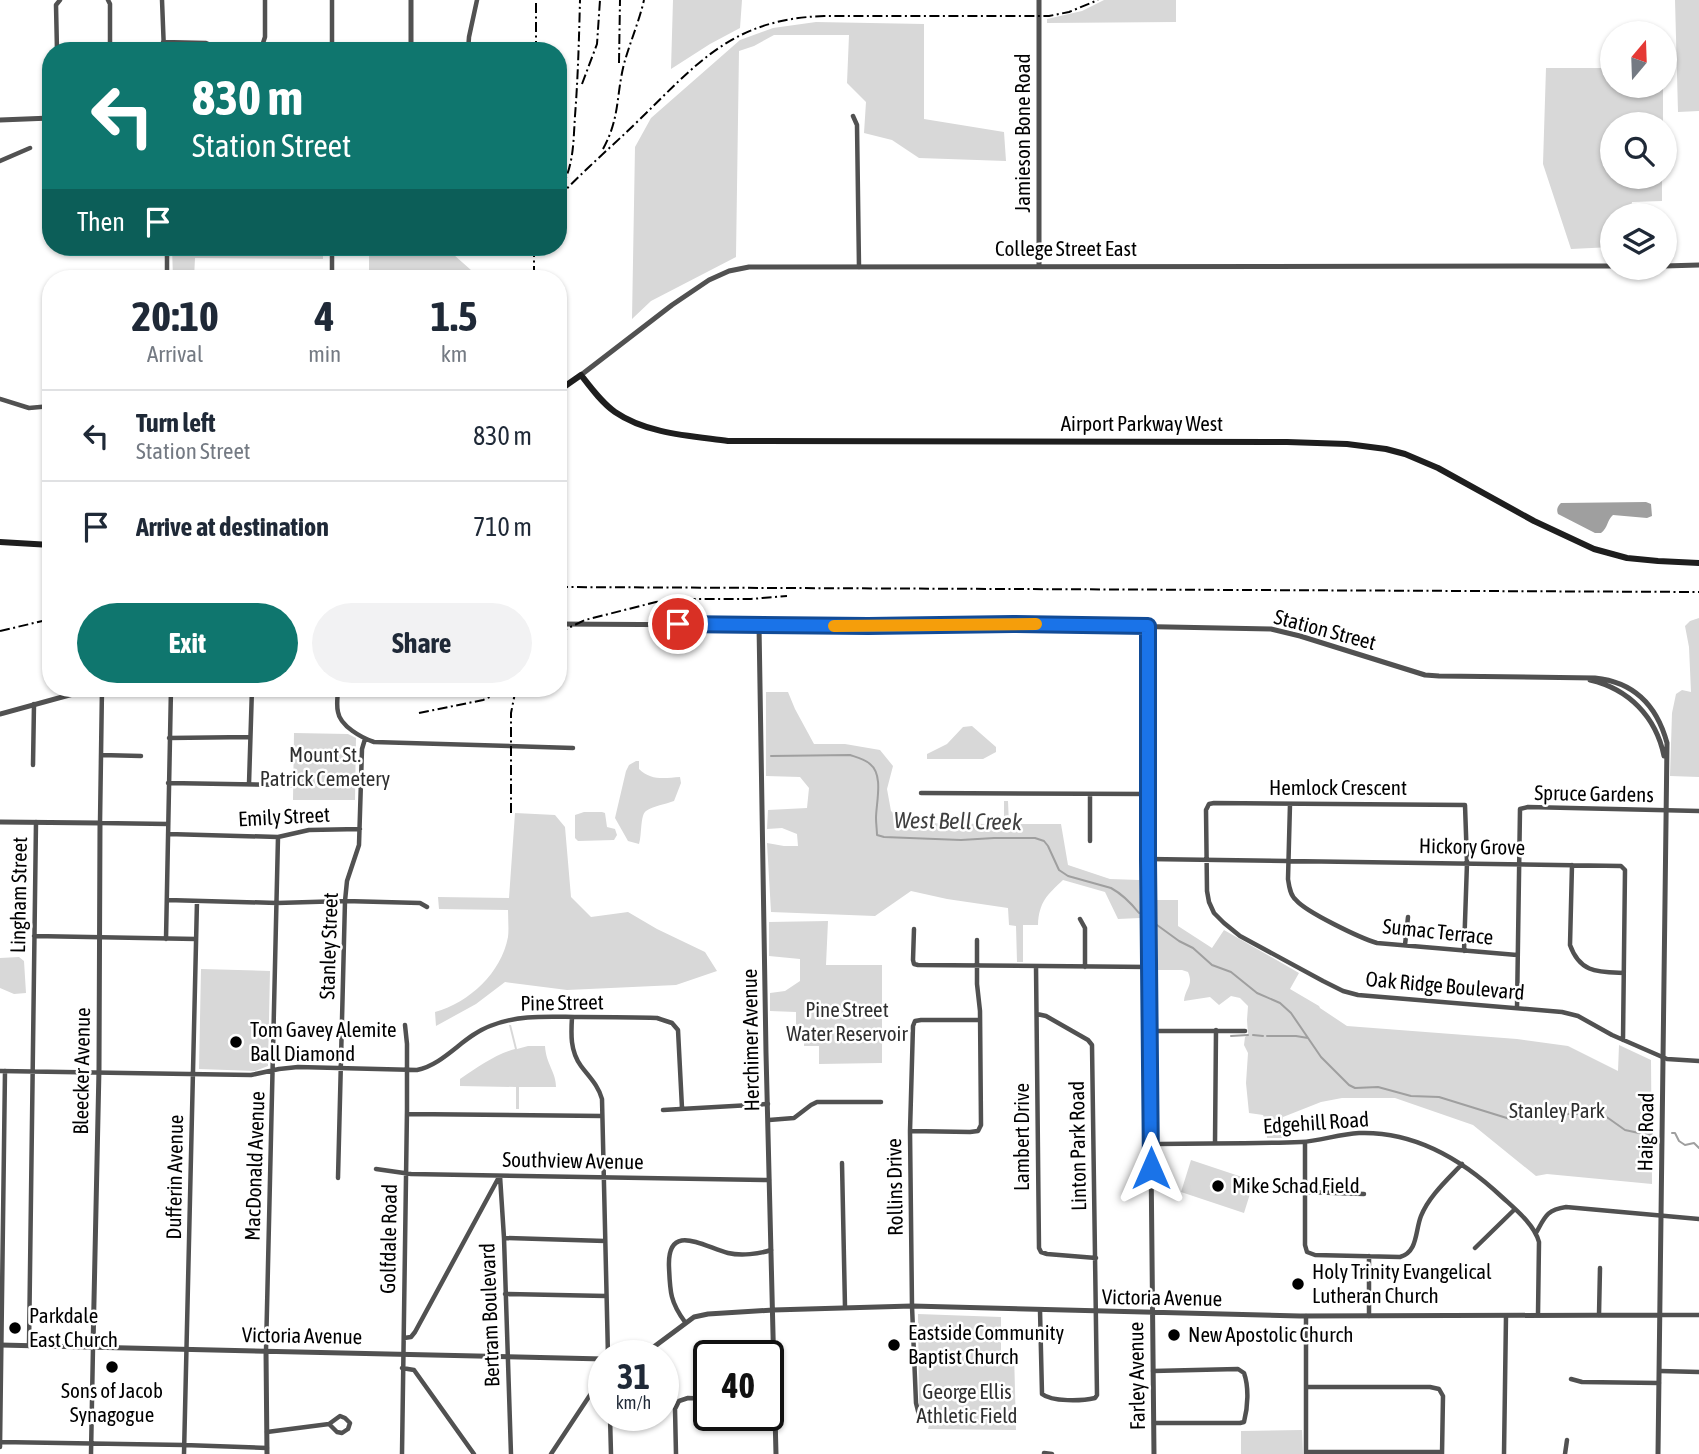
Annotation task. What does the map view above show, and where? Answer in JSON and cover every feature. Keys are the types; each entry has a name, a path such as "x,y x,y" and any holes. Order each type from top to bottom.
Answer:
{"main road":[{"name":"College Street East","path":"567,385 581,375"},
{"name":"Airport Parkway West","path":"581,375 613,411 630,421 681,435 728,441 1287,442 1347,444 1387,449 1438,468 1534,521 1594,550 1627,558 1699,563"},
{"path":"0,542 42,544"}],"street":[{"path":"57,42 56,5 60,0"},
{"path":"108,0 110,42"},
{"path":"162,0 163,42"},
{"path":"263,42 265,0"},
{"path":"332,0 332,42"},
{"path":"411,0 411,42"},
{"path":"468,42 477,0"},
{"name":"Jamieson Bone Road","path":"1039,0 1039,266"},
{"path":"853,116 857,125 859,267"},
{"path":"0,120 42,118"},
{"path":"0,161 30,148"},
{"path":"1677,266 1699,265"},
{"name":"College Street East","path":"581,375 709,280 729,271 749,267 1600,266"},
{"path":"0,399 29,408 42,407"},
{"name":"Station Street","path":"567,624 1013,624 1271,629 1425,675 1609,679 1622,684 1644,701 1657,716 1667,743 1667,811"},
{"name":"Herchimer Avenue","path":"759,625 772,1340"},
{"name":"Farley Avenue","path":"1148,626 1154,1454"},
{"path":"0,714 61,697"},
{"name":"Bleecker Avenue","path":"91,1454 99,1073 102,697"},
{"path":"166,939 171,697"},
{"path":"249,784 252,697"},
{"path":"338,697 338,712 342,722 365,739 374,742 573,748"},
{"path":"33,765 34,704"},
{"path":"169,738 250,737"},
{"name":"Stanley Street","path":"338,1178 345,901 347,881 359,845 362,749 365,739"},
{"path":"101,755 141,756"},
{"path":"168,783 293,785"},
{"path":"921,793 1148,794"},
{"path":"1090,794 1090,841"},
{"name":"Hemlock Crescent","path":"1206,859 1206,810 1209,804 1465,805 1467,863"},
{"name":"Sumac Terrace","path":"1290,804 1289,887 1296,902 1362,939 1377,943 1517,955"},
{"name":"Spruce Gardens","path":"1517,1008 1520,809 1699,811"},
{"name":"Haig Road","path":"1658,1454 1667,811"},
{"path":"0,822 168,824"},
{"name":"Lingham Street","path":"29,1346 36,822"},
{"name":"Emily Street","path":"168,834 278,837 309,830 360,829"},
{"name":"MacDonald Avenue","path":"267,1451 266,1351 278,837"},
{"name":"Hickory Grove","path":"1148,859 1621,866 1625,870 1623,1040"},
{"name":"Oak Ridge Boulevard","path":"1206,859 1205,877 1209,902 1214,913 1240,936 1333,986 1357,995 1570,1014 1670,1060 1699,1060"},
{"path":"1464,951 1467,863"},
{"path":"1572,865 1570,945 1573,953 1583,965 1597,972 1623,973"},
{"path":"167,900 420,903 427,907"},
{"name":"Dufferin Avenue","path":"184,1454 198,901"},
{"path":"1405,945 1408,917"},
{"path":"1080,919 1085,928 1085,967"},
{"path":"914,929 914,964 1149,967"},
{"path":"34,936 197,940"},
{"path":"910,1131 970,1132 978,1131 982,1125 978,940"},
{"name":"Lambert Drive","path":"1036,966 1038,1248 1047,1254 1096,1258"},
{"name":"Linton Park Road","path":"1037,1014 1046,1016 1092,1045 1096,1258 1095,1398 1066,1400 1042,1394 1040,1310"},
{"name":"Pine Street","path":"3,1071 251,1075 298,1067 417,1070 431,1065 472,1035 501,1022 525,1017 657,1018 672,1023 678,1030 682,1108"},
{"path":"572,1017 571,1042 574,1053 598,1087 602,1100 607,1340"},
{"name":"Rollins Drive","path":"920,1419 916,1403 912,1306 910,1131 913,1026 915,1021 980,1020"},
{"name":"Golfdale Road","path":"402,1454 408,1070 405,1026"},
{"path":"1215,1143 1216,1030"},
{"path":"1150,1031 1245,1031"},
{"path":"0,1447 3,1071"},
{"path":"769,1120 794,1118 817,1102 881,1102"},
{"path":"663,1110 768,1104"},
{"path":"407,1114 603,1116"},
{"name":"Edgehill Road","path":"1150,1144 1305,1142 1362,1133 1406,1138 1433,1147 1462,1164 1515,1209 1536,1234"},
{"path":"1305,1142 1305,1245 1307,1252 1315,1255 1408,1254 1413,1248 1423,1211 1462,1164"},
{"path":"842,1163 845,1307"},
{"name":"Southview Avenue","path":"376,1169 406,1174 769,1180"},
{"path":"404,1338 411,1337 415,1332 500,1176"},
{"name":"Bertram Boulevard","path":"500,1176 511,1454"},
{"path":"1306,1192 1364,1194"},
{"path":"1538,1315 1539,1242 1536,1234 1546,1215 1554,1208 1566,1206 1699,1219"},
{"path":"1475,1248 1515,1209"},
{"path":"504,1238 605,1241"},
{"path":"685,1322 671,1301 668,1257 675,1242 696,1241 729,1253 771,1251"},
{"path":"1369,1256 1369,1316"},
{"path":"1599,1315 1601,1268"},
{"path":"505,1294 606,1296"},
{"name":"Victoria Avenue","path":"662,1340 685,1322 708,1314 845,1307 912,1306 1306,1317 1699,1315"},
{"path":"1504,1454 1506,1316"},
{"path":"1306,1317 1306,1387 1306,1453 1442,1453 1443,1396 1439,1389 1306,1387"},
{"name":"Victoria Avenue","path":"1,1345 588,1359"},
{"path":"402,1368 414,1370 474,1454"},
{"path":"1153,1371 1238,1369 1244,1373 1247,1389 1244,1422 1153,1423"},
{"path":"1660,1371 1699,1372"},
{"path":"1571,1379 1582,1382 1659,1383"},
{"path":"551,1454 588,1398"},
{"path":"676,1454 675,1409 679,1401 693,1398"},
{"path":"267,1432 329,1424 340,1416 350,1423 348,1429 342,1433 329,1424"},
{"path":"610,1431 611,1454"},
{"name":"Herchimer Avenue","path":"774,1431 776,1454"},
{"path":"1565,1454 1567,1440"},
{"path":"0,1442 184,1445 267,1451"},
{"path":"1044,1453 1052,1454"}],"green space":[{"path":"673,0 742,0 740,28 671,69"},
{"path":"1104,0 1176,0 1176,22 1047,23 1047,19 1082,11"},
{"path":"1675,0 1699,0 1699,111 1678,112"},
{"path":"816,22 924,24 924,119 1004,132 1006,161 919,158 892,140 864,133 866,102 847,83 849,35 774,35 739,51 736,257 651,301 632,319 635,147 651,118 740,40 773,28"},
{"path":"1546,68 1600,68 1600,98 1663,98 1663,112 1600,112 1600,189 1662,189 1662,201 1600,203 1600,248 1571,249 1543,164"},
{"path":"172,256 323,256 323,259 195,258 194,270 173,270"},
{"path":"369,256 455,256 471,270 369,270"},
{"path":"1699,618 1699,777 1670,776 1672,713 1676,694 1682,690 1691,692 1685,626"},
{"path":"766,692 788,692 814,744 845,744 880,750 893,766 887,789 891,811 904,823 1004,824 1004,801 1008,801 1009,824 1061,824 1068,865 1110,879 1139,880 1140,918 1118,919 1105,892 1063,880 1045,900 1040,910 1038,925 1023,925 1023,962 1017,962 1016,926 1009,925 1008,908 911,891 875,916 771,912 767,843 798,846 797,834 782,828 767,829 768,810 807,808 809,788 800,777 766,776"},
{"path":"972,726 996,747 996,752 983,759 927,759 927,754 947,744 963,727"},
{"name":"Mount St. Patrick Cemetery","path":"294,733 348,734 356,738 355,800 293,800"},
{"path":"639,761 639,769 648,775 658,778 680,777 681,783 674,801 644,813 639,844 628,841 615,818 626,771 629,765"},
{"path":"584,812 605,813 607,827 615,829 617,835 614,840 578,841 575,838 575,815"},
{"path":"515,813 555,815 565,827 571,897 591,917 628,912 705,952 717,971 676,985 567,990 505,982 476,1004 436,1026 435,1012 472,993 491,974 499,962 508,937 508,910 439,909 438,897 509,898"},
{"name":"Stanley Park","path":"1157,900 1178,900 1178,926 1212,948 1224,930 1299,973 1290,989 1347,1026 1517,1039 1568,1046 1618,1071 1619,1045 1651,1060 1652,1184 1547,1174 1536,1176 1473,1125 1395,1098 1342,1098 1321,1102 1283,1117 1282,1138 1267,1138 1263,1115 1249,1113 1246,1083 1248,1053 1244,1045 1248,1035 1248,1006 1240,998 1231,996 1219,1005 1210,997 1184,1001 1190,984 1188,972 1158,970"},
{"name":"Pine Street Water Reservoir","path":"828,921 826,965 882,965 882,1063 819,1064 819,1046 804,1046 804,1028 796,1028 796,1012 770,1011 770,993 785,991 800,981 800,959 769,956 769,922"},
{"path":"19,957 24,961 26,993 14,994 0,988 0,958"},
{"path":"201,969 270,971 268,1066 255,1071 199,1069"},
{"path":"509,1025 517,1049 545,1046 556,1082 556,1087 519,1087 519,1109 516,1109 516,1087 460,1086 460,1079 473,1070 515,1049"},
{"name":"Mike Schad Field","path":"1191,1160 1254,1181 1244,1213 1181,1192"},
{"name":"George Ellis Athletic Field","path":"918,1314 1001,1317 1001,1351 1014,1352 1016,1430 928,1429 929,1414 919,1406"},
{"path":"1302,1430 1303,1454 1241,1454 1241,1431"}],"shaded area":[{"path":"1561,503 1651,504 1652,516 1647,518 1613,515 1601,533 1595,533 1557,511"}],"waterway":[{"name":"West Bell Creek","path":"771,756 850,755 863,759 877,775 877,835 961,840 1035,838 1044,841 1048,846 1059,870 1068,876 1111,888 1139,913"},
{"name":"West Bell Creek","path":"1157,925 1193,948 1212,965 1231,972 1257,993 1280,1003 1291,1013 1321,1057 1355,1088 1378,1087 1411,1096 1439,1097 1510,1119 1601,1113 1625,1130 1652,1134"},
{"path":"1231,1036 1248,1035"},
{"path":"1253,1035 1263,1036"},
{"path":"1267,1036 1308,1038"},
{"name":"West Bell Creek","path":"1672,1133 1685,1145 1694,1143 1699,1148"}],"railway":[{"path":"536,0 536,42"},
{"path":"567,174 573,146 580,0"},
{"path":"582,84 597,44 600,0"},
{"path":"619,63 620,0"},
{"path":"603,149 612,127 624,64 644,0"},
{"path":"567,189 698,64 740,36 764,26 792,19 824,16 1049,16 1069,12 1098,0"},
{"path":"534,256 534,270"},
{"path":"567,587 1699,592"},
{"path":"567,629 585,620 656,602 787,596"},
{"path":"0,631 42,621"},
{"path":"419,713 490,697"},
{"path":"511,813 511,713 514,697"}],"slow traffic":[{"path":"834,626 1036,624"}],"place":[{"name":"Tom Gavey Alemite Ball Diamond","path":"236,1042"},
{"name":"Mike Schad Field","path":"1218,1186"},
{"name":"Holy Trinity Evangelical Lutheran Church","path":"1298,1284"},
{"name":"Parkdale East Church","path":"15,1328"},
{"name":"New Apostolic Church","path":"1174,1335"},
{"name":"Eastside Community Baptist Church","path":"894,1345"},
{"name":"Sons of Jacob Synagogue","path":"112,1367"}],"route":[{"path":"678,624 1148,626 1151,1168"}]}
